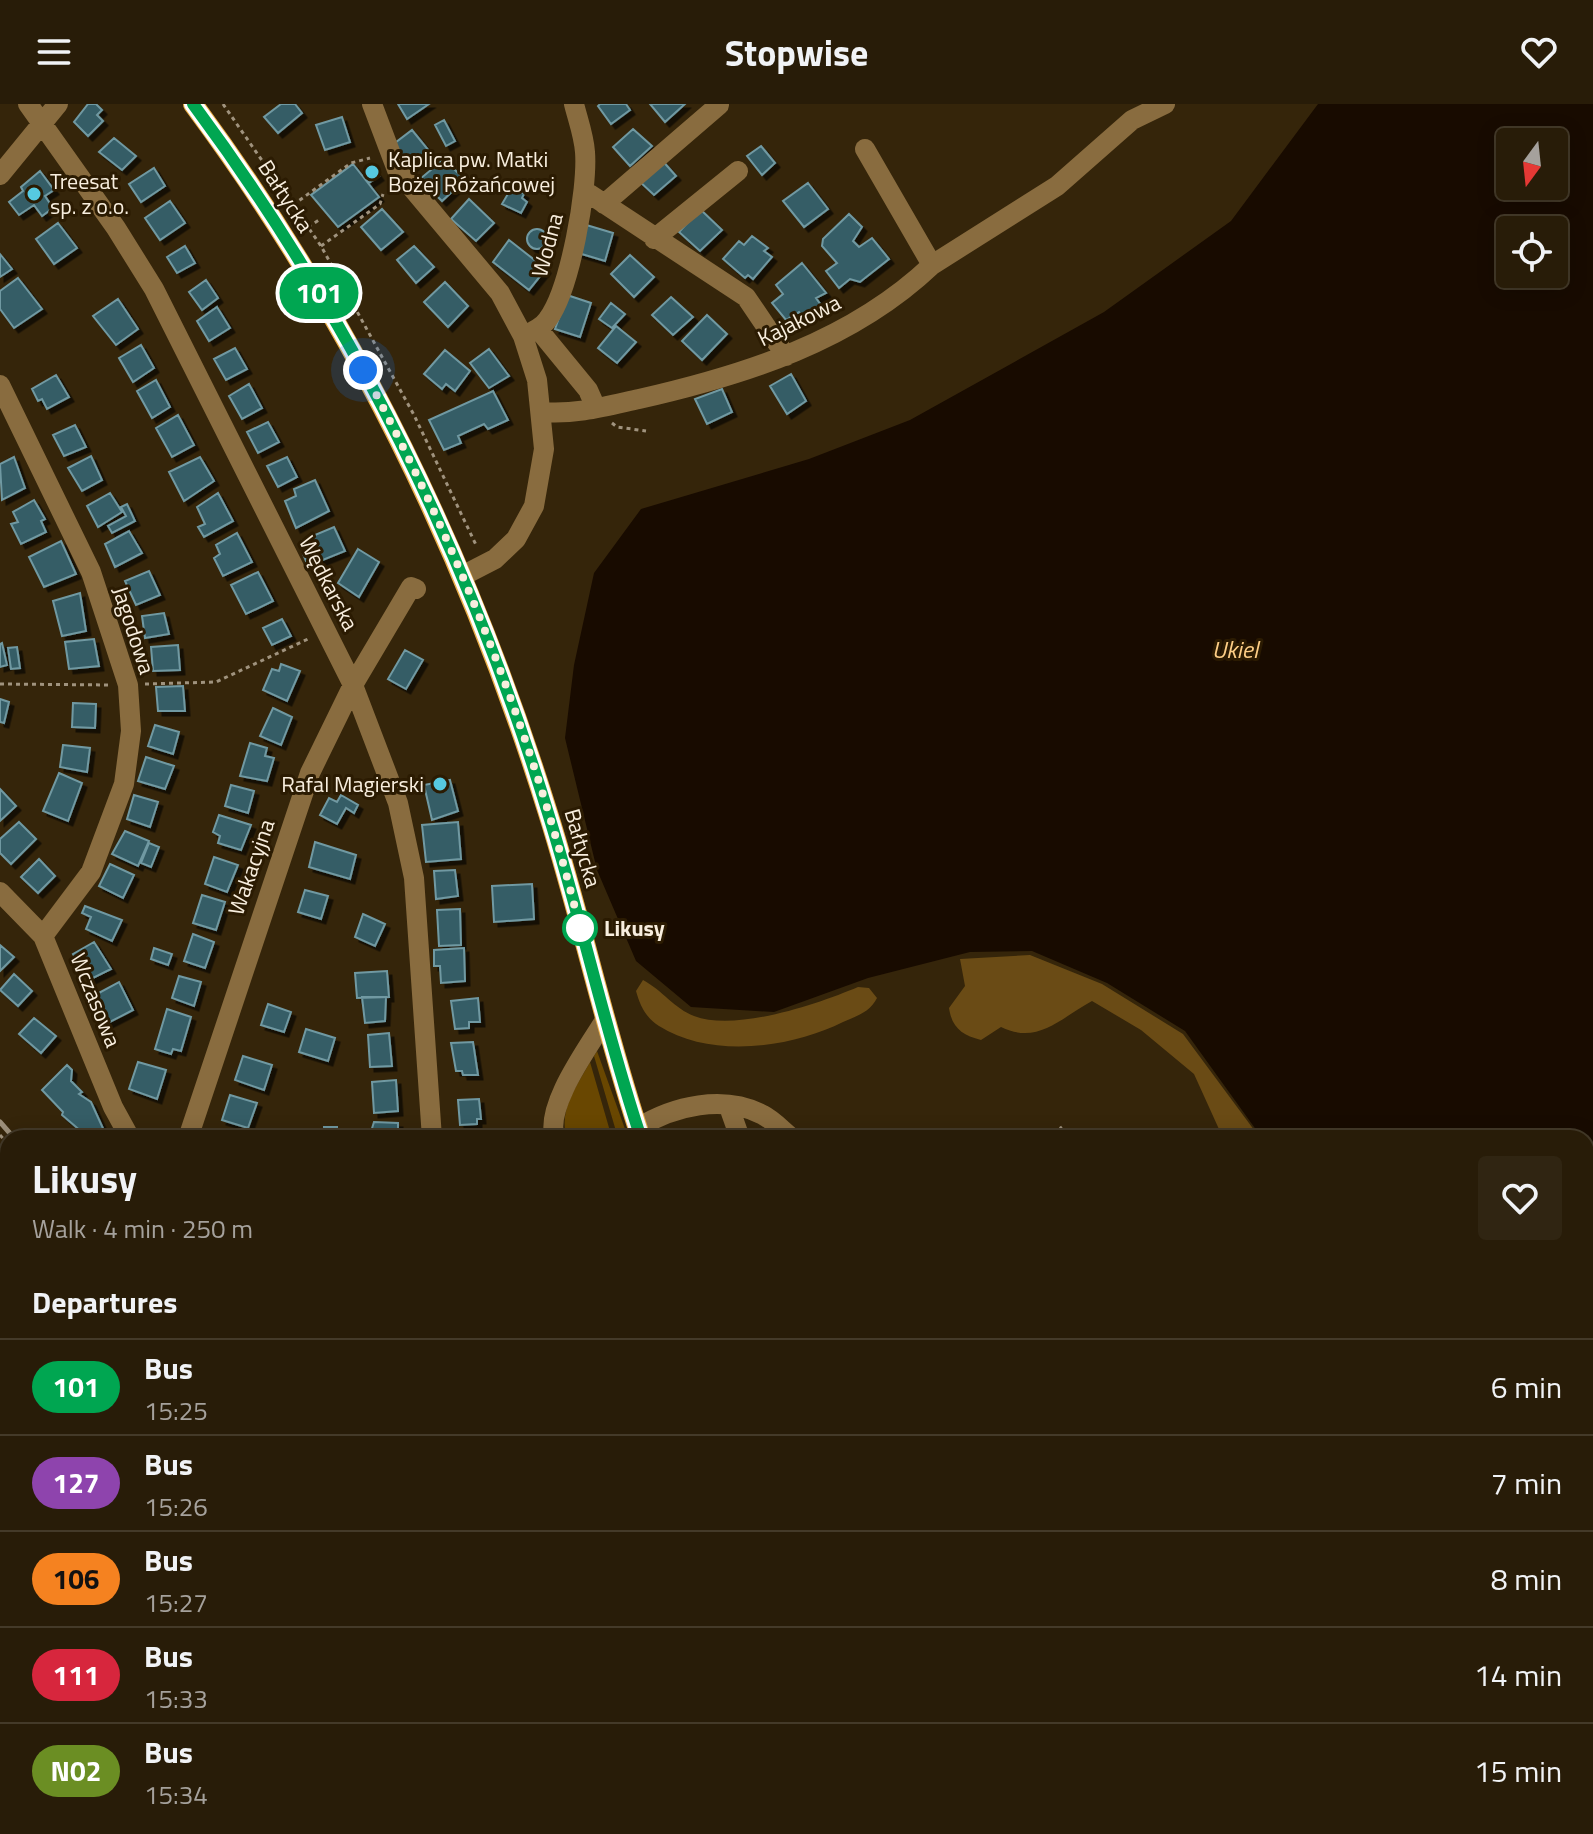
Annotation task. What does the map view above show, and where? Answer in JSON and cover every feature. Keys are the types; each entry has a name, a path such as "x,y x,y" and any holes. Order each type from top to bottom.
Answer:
{"main road":[{"name":"Bałtycka","path":"193,104 281,230 340,328 408,454 462,576 514,711 548,813 639,1130"}],"street":[{"name":"Wędkarska","path":"28,104 44,122 154,289 353,685 398,803 414,878 431,1130"},
{"path":"0,175 58,104"},
{"path":"372,104 397,170 530,333 568,353 596,408"},
{"name":"Wodna","path":"530,333 549,318 567,272 585,191 585,150 574,104"},
{"name":"Kajakowa","path":"542,412 562,414 721,381 830,336 906,290 932,265 1057,186 1132,120 1165,104"},
{"path":"604,204 719,105"},
{"path":"865,149 932,265"},
{"path":"654,239 738,171"},
{"path":"585,191 746,297 786,356"},
{"path":"462,576 495,559 516,539 534,506 544,449 542,412 530,333"},
{"path":"534,371 568,353"},
{"name":"Jagodowa","path":"0,385 91,572 128,685 131,731 124,784 91,872 43,936"},
{"name":"Wakacyjna","path":"191,1130 310,773 353,685 411,587 416,589"},
{"name":"Wczasowa","path":"0,892 43,936 113,1107 126,1130"},
{"path":"552,1130 550,1125 557,1105 605,1020"},
{"path":"643,1130 660,1115 694,1105 729,1107 762,1114 782,1130"},
{"path":"729,1107 737,1130"}],"path":[{"path":"293,205 351,163 370,158"},
{"path":"321,246 380,204 383,194"},
{"path":"308,227 319,220"},
{"path":"0,684 216,682 326,631"},
{"path":"1058,1130 1062,1127"}],"shaded area":[{"path":"1030,955 1102,984 1183,1034 1254,1130 1219,1130 1194,1074 1141,1030 1092,1001 1048,1028 1026,1033 1001,1027 981,1040 968,1036 959,1030 949,1008 965,986 960,959"},
{"path":"643,980 687,1013 711,1020 732,1021 777,1014 858,987 869,988 877,998 871,1007 858,1015 800,1038 751,1046 726,1046 680,1036 650,1019 636,991"},
{"path":"597,1051 625,1130 616,1130 594,1056"},
{"path":"590,1062 610,1130 565,1130 567,1108"}],"water":[{"name":"Ukiel","path":"1318,104 1593,104 1593,1130 1256,1130 1185,1031 1107,983 1032,951 970,952 868,978 774,1012 691,1007 636,961 597,870 565,738 574,665 594,573 641,509 809,459 910,420 1104,312 1231,221"}],"building":[{"path":"88,104 96,104 102,110 97,115 103,121 88,136 74,122"},
{"path":"281,104 295,104 302,113 278,133 264,117"},
{"path":"398,104 429,104 407,119"},
{"path":"626,104 630,110 611,124 598,106"},
{"path":"650,104 685,104 665,122"},
{"path":"342,117 350,142 325,150 316,125"},
{"path":"444,120 455,141 446,146 435,125"},
{"path":"633,129 652,146 630,166 613,147"},
{"path":"412,130 430,152 410,168 391,146"},
{"path":"114,138 136,156 122,170 99,152"},
{"path":"761,146 775,163 762,175 747,156"},
{"path":"660,158 676,176 654,195 638,180"},
{"path":"444,159 465,180 442,201 420,179"},
{"path":"353,164 379,197 338,227 311,195"},
{"path":"154,168 165,186 141,202 129,184"},
{"name":"Kaplica pw. Matki Bożej Różańcowej","path":"374,169 379,176 369,183 363,176"},
{"name":"Treesat sp. z o.o.","path":"40,171 54,190 45,196 53,208 42,216 34,205 19,215 9,202"},
{"path":"808,183 828,209 804,227 783,201"},
{"path":"512,187 524,194 522,198 527,202 521,213 502,204"},
{"path":"469,199 494,223 476,241 451,219"},
{"path":"170,201 185,223 160,240 145,218"},
{"path":"382,209 403,232 381,250 361,227"},
{"path":"700,209 722,230 700,251 679,232"},
{"path":"849,214 862,227 853,241 859,247 872,238 889,259 860,282 850,279 839,288 826,271 837,263 822,246 823,239"},
{"path":"58,223 77,248 54,264 36,239"},
{"path":"583,224 613,233 605,261 575,252"},
{"path":"537,229 544,232 547,239 544,246 537,249 530,246 527,239 530,232"},
{"path":"752,236 768,248 764,251 772,257 753,279 748,275 745,278 723,259 739,241 744,245"},
{"path":"509,240 546,269 529,290 493,262"},
{"path":"185,246 195,263 177,273 167,257"},
{"path":"414,246 434,267 416,283 397,260"},
{"path":"0,254 12,269 0,277"},
{"path":"630,255 654,277 634,297 611,274"},
{"path":"802,263 826,293 816,298 821,305 803,317 799,312 786,320 772,303 783,294 776,285"},
{"path":"18,278 42,309 14,328 0,309 0,291"},
{"path":"206,280 218,298 202,310 189,292"},
{"path":"445,282 468,306 448,327 424,302"},
{"path":"567,295 591,303 580,337 555,329"},
{"path":"671,297 693,317 673,335 652,315"},
{"path":"118,299 138,329 116,345 93,316"},
{"path":"611,303 625,314 612,328 599,319"},
{"path":"217,307 230,328 209,341 197,321"},
{"path":"707,315 727,334 702,360 682,341"},
{"path":"616,326 636,342 617,363 598,348"},
{"path":"141,345 154,368 133,382 119,358"},
{"path":"235,348 247,369 226,380 214,359"},
{"path":"489,349 509,376 489,388 470,363"},
{"path":"445,350 470,371 455,391 446,384 442,389 424,374"},
{"path":"791,374 806,401 787,414 770,386"},
{"path":"56,375 69,397 47,409 32,389"},
{"path":"156,380 170,407 152,418 137,391"},
{"path":"249,384 262,408 242,419 229,396"},
{"path":"722,389 732,412 707,424 695,399"},
{"path":"493,391 508,420 488,429 484,424 458,436 461,443 444,450 429,420"},
{"path":"178,415 194,445 172,457 156,428"},
{"path":"268,422 279,442 258,453 247,432"},
{"path":"75,425 86,447 64,456 53,435"},
{"path":"91,456 102,480 82,491 68,468"},
{"path":"14,457 25,488 2,500 0,464"},
{"path":"200,457 214,481 184,501 169,472"},
{"path":"287,457 297,477 278,487 267,466"},
{"path":"315,480 329,511 296,528 285,501 296,496 294,489"},
{"path":"110,493 122,512 98,527 87,506"},
{"path":"218,493 233,521 204,537 198,527 205,524 197,507"},
{"path":"34,500 45,519 41,521 46,532 21,544 11,524 18,522 13,512"},
{"path":"127,504 135,521 112,533 108,526 126,516 121,507"},
{"path":"334,527 345,551 308,566 303,554 308,551 303,540"},
{"path":"129,531 142,553 115,567 105,544"},
{"path":"237,533 252,562 223,576 214,558 220,554 216,545"},
{"path":"61,541 76,574 44,587 29,557"},
{"path":"358,549 379,562 359,597 338,583"},
{"path":"149,571 160,595 136,605 125,581"},
{"path":"258,572 273,601 246,614 231,585"},
{"path":"80,593 86,631 62,636 53,601"},
{"path":"164,613 169,634 145,638 142,616"},
{"path":"282,619 291,636 272,645 263,628"},
{"path":"94,639 99,666 69,669 65,642"},
{"path":"0,644 7,665 0,667"},
{"path":"178,645 180,670 153,671 151,647"},
{"path":"17,647 20,668 11,669 8,648"},
{"path":"405,650 423,660 406,689 388,679"},
{"path":"281,664 300,671 287,701 263,690 272,669 279,671"},
{"path":"183,686 185,711 158,711 156,687"},
{"path":"0,699 9,702 4,723 0,722"},
{"path":"73,703 96,704 95,728 72,727"},
{"path":"273,708 292,717 281,745 260,736"},
{"path":"155,725 179,732 173,754 148,746"},
{"path":"250,743 267,748 265,756 274,758 267,781 240,776"},
{"path":"63,745 90,748 87,772 60,767"},
{"path":"146,757 174,766 165,789 138,781"},
{"path":"59,773 82,783 68,821 43,811"},
{"path":"450,780 458,811 432,820 424,785"},
{"path":"231,785 254,791 248,813 225,806"},
{"path":"0,789 16,806 0,821"},
{"path":"134,795 158,802 150,827 127,819"},
{"path":"341,795 358,805 354,813 346,808 337,824 320,815 329,798 337,802"},
{"path":"219,815 251,825 241,850 218,843 220,836 213,832"},
{"path":"19,822 36,839 11,864 0,853 0,839"},
{"path":"458,822 461,859 426,862 422,825"},
{"path":"125,831 149,841 138,866 112,854"},
{"path":"315,842 356,855 350,879 309,867"},
{"path":"149,843 159,847 151,867 141,863"},
{"path":"214,857 238,865 227,892 205,884"},
{"path":"39,859 55,876 38,893 21,877"},
{"path":"110,864 134,875 123,898 99,886"},
{"path":"455,870 458,896 436,899 434,871"},
{"path":"532,884 534,919 494,922 492,886"},
{"path":"305,890 328,896 321,919 298,912"},
{"path":"202,895 225,902 216,930 193,923"},
{"path":"85,906 122,920 112,941 86,929 91,917 82,913"},
{"path":"460,909 461,945 439,946 437,910"},
{"path":"363,914 385,924 375,946 355,937"},
{"path":"193,934 214,942 205,968 184,961"},
{"path":"94,942 111,969 89,980 73,954"},
{"path":"0,945 14,957 0,971"},
{"path":"154,948 172,954 168,965 151,959"},
{"path":"464,948 465,981 441,983 440,966 434,966 434,950"},
{"path":"387,971 389,997 357,998 355,973"},
{"path":"14,974 32,991 18,1006 0,990"},
{"path":"179,976 201,982 194,1006 172,998"},
{"path":"119,982 133,1010 108,1023 95,995"},
{"path":"362,997 386,997 385,1021 365,1023"},
{"path":"478,998 480,1022 469,1022 469,1028 455,1029 451,1001"},
{"path":"268,1004 291,1012 284,1032 261,1025"},
{"path":"167,1009 191,1017 181,1051 173,1049 171,1054 155,1049"},
{"path":"34,1018 56,1036 41,1053 19,1034"},
{"path":"306,1029 335,1038 328,1061 299,1052"},
{"path":"389,1033 392,1066 370,1067 368,1035"},
{"path":"473,1042 478,1075 463,1075 462,1071 456,1071 451,1043"},
{"path":"243,1056 272,1065 264,1090 235,1080"},
{"path":"138,1062 166,1070 157,1099 129,1089"},
{"path":"67,1065 72,1070 71,1081 82,1092 79,1094 91,1102 104,1130 80,1130 62,1115 63,1112 42,1090"},
{"path":"396,1080 398,1111 374,1113 372,1082"},
{"path":"230,1095 257,1103 248,1128 222,1120"},
{"path":"479,1099 481,1119 477,1119 477,1124 460,1125 458,1100"},
{"path":"374,1122 398,1123 398,1130 372,1130"}],"railway":[{"path":"0,1122 7,1130"}],"bus line":[{"name":"101","path":"193,104 281,230 340,328 408,454 436,516 514,711 548,813 638,1130"}],"place":[{"name":"Kaplica pw. Matki Bożej Różańcowej","path":"372,172"},
{"name":"Treesat sp. z o.o.","path":"34,194"},
{"name":"Rafal Magierski","path":"440,784"},
{"name":"Likusy","path":"580,928"}],"route":[{"path":"363,370 408,454 466,586 540,788 580,928"}]}
